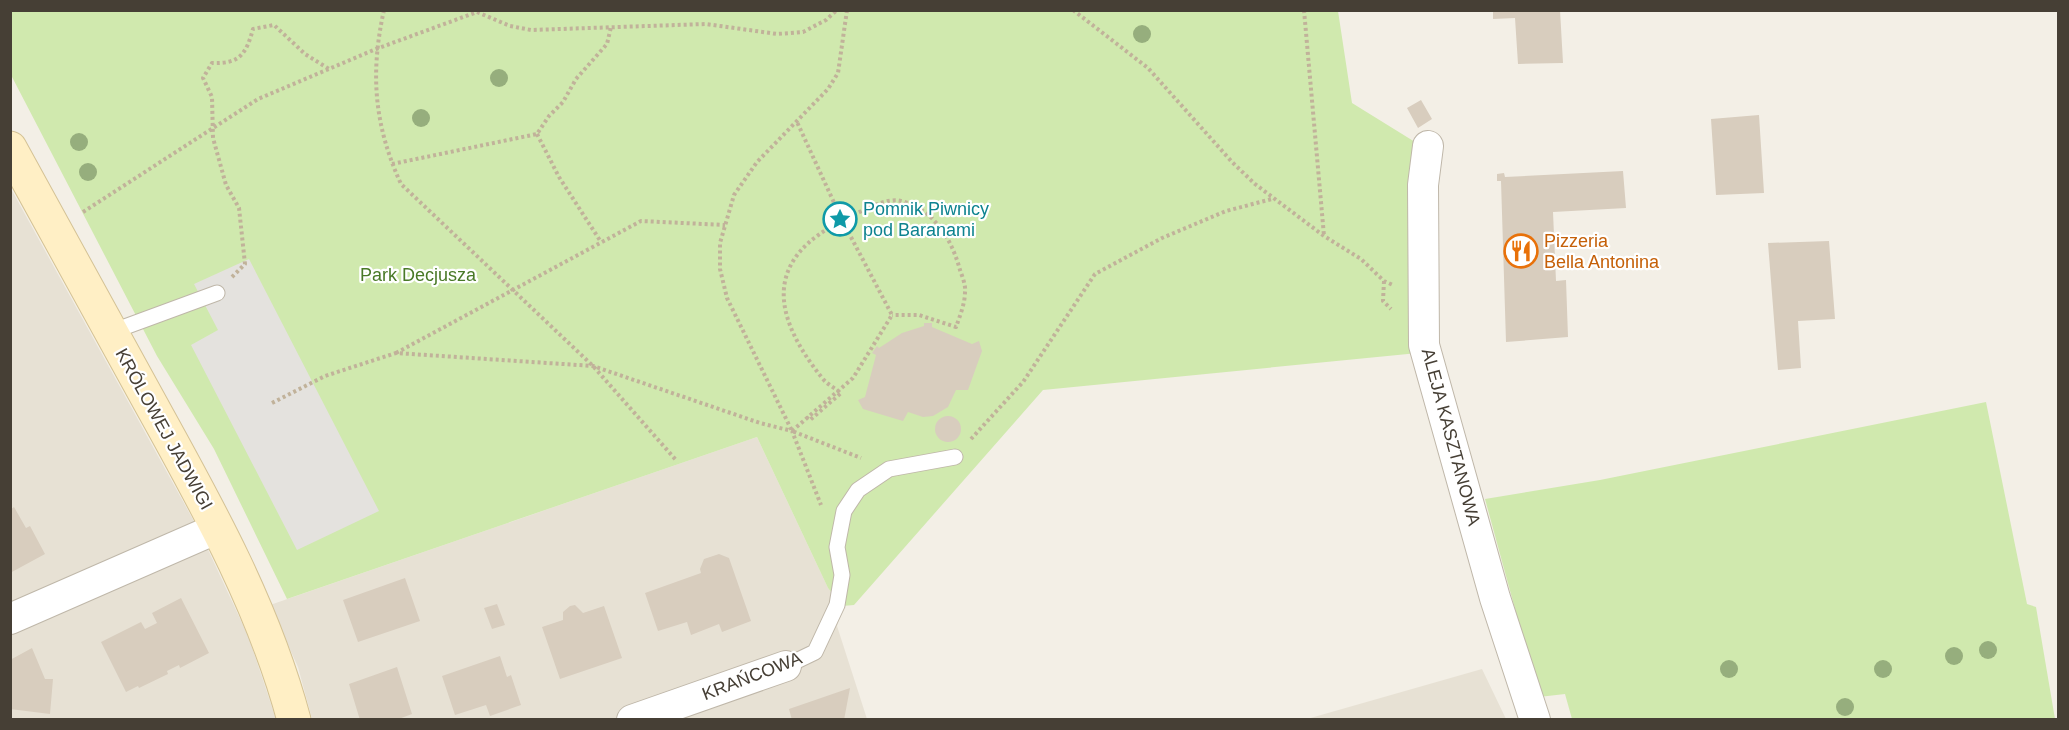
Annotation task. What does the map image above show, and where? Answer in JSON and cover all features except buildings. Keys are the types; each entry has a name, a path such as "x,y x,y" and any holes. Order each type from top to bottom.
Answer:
{"street":[{"name":"ALEJA KASZTANOWA","path":"1428,146 1423,185 1424,345 1495,598 1535,720"},
{"name":"KRÓLOWEJ JADWIGI","path":"10,148 218,528 247,586 268,635 294,720"},
{"path":"10,619 218,528"},
{"name":"KRAŃCOWA","path":"632,720 786,666"}],"lane":[{"path":"111,332 217,293"},
{"name":"KRAŃCOWA","path":"786,666 815,652 837,605 842,575 837,547 844,511 858,490 890,469 955,457"}],"path":[{"path":"384,10 376,50 376,106 392,164 401,184 593,366 676,460"},
{"path":"75,217 258,99 476,11 510,26 531,30 706,24 777,34 803,32 826,20 837,10"},
{"path":"837,547 792,431 728,298 720,269 720,243 734,195 757,162 798,122 828,89 838,73 847,10"},
{"path":"1073,10 1148,68 1232,162 1273,199 1324,236 1361,259 1384,281"},
{"path":"1304,10 1324,236"},
{"path":"217,293 245,264 239,208 226,185 211,128 212,98 203,78 212,63 226,64 248,49 252,29 274,26 305,54 329,69"},
{"path":"392,164 537,134 576,79 607,44 612,27"},
{"path":"798,122 842,220 892,315"},
{"path":"537,134 559,177 602,242"},
{"path":"955,457 1023,382 1095,274 1162,238 1215,215 1273,199"},
{"path":"792,431 806,417 810,420 841,393 824,381 804,350 785,313 782,286 792,261 812,236 871,207 900,201 927,213 954,245 966,290 956,327 919,315 892,315"},
{"path":"272,403 325,376 396,353 515,291 641,221 724,225"},
{"path":"837,389 853,378 892,315"},
{"path":"396,353 593,366 760,423 792,431 890,469"}],"shaded area":[{"path":"10,187 196,525 10,609"},
{"path":"249,259 379,511 297,550 191,345 218,330 194,284"},
{"path":"757,437 828,588 842,606 837,626 867,719 312,719 298,667 270,605"},
{"path":"204,541 249,638 276,719 11,719 10,631"},
{"path":"1482,669 1506,719 1307,719"}],"green space":[{"name":"Park Decjusza","path":"11,10 1338,11 1352,103 1415,142 1418,353 1043,390 854,605 842,606 828,588 757,437 287,599 214,449 157,356 11,75"},
{"path":"1986,402 2027,604 2036,607 2055,719 1572,719 1565,694 1539,697 1485,499 1600,480"}],"place":[{"name":"Pomnik Piwnicy pod Baranami","path":"840,219"},
{"name":"Pizzeria Bella Antonina","path":"1521,251"}]}
